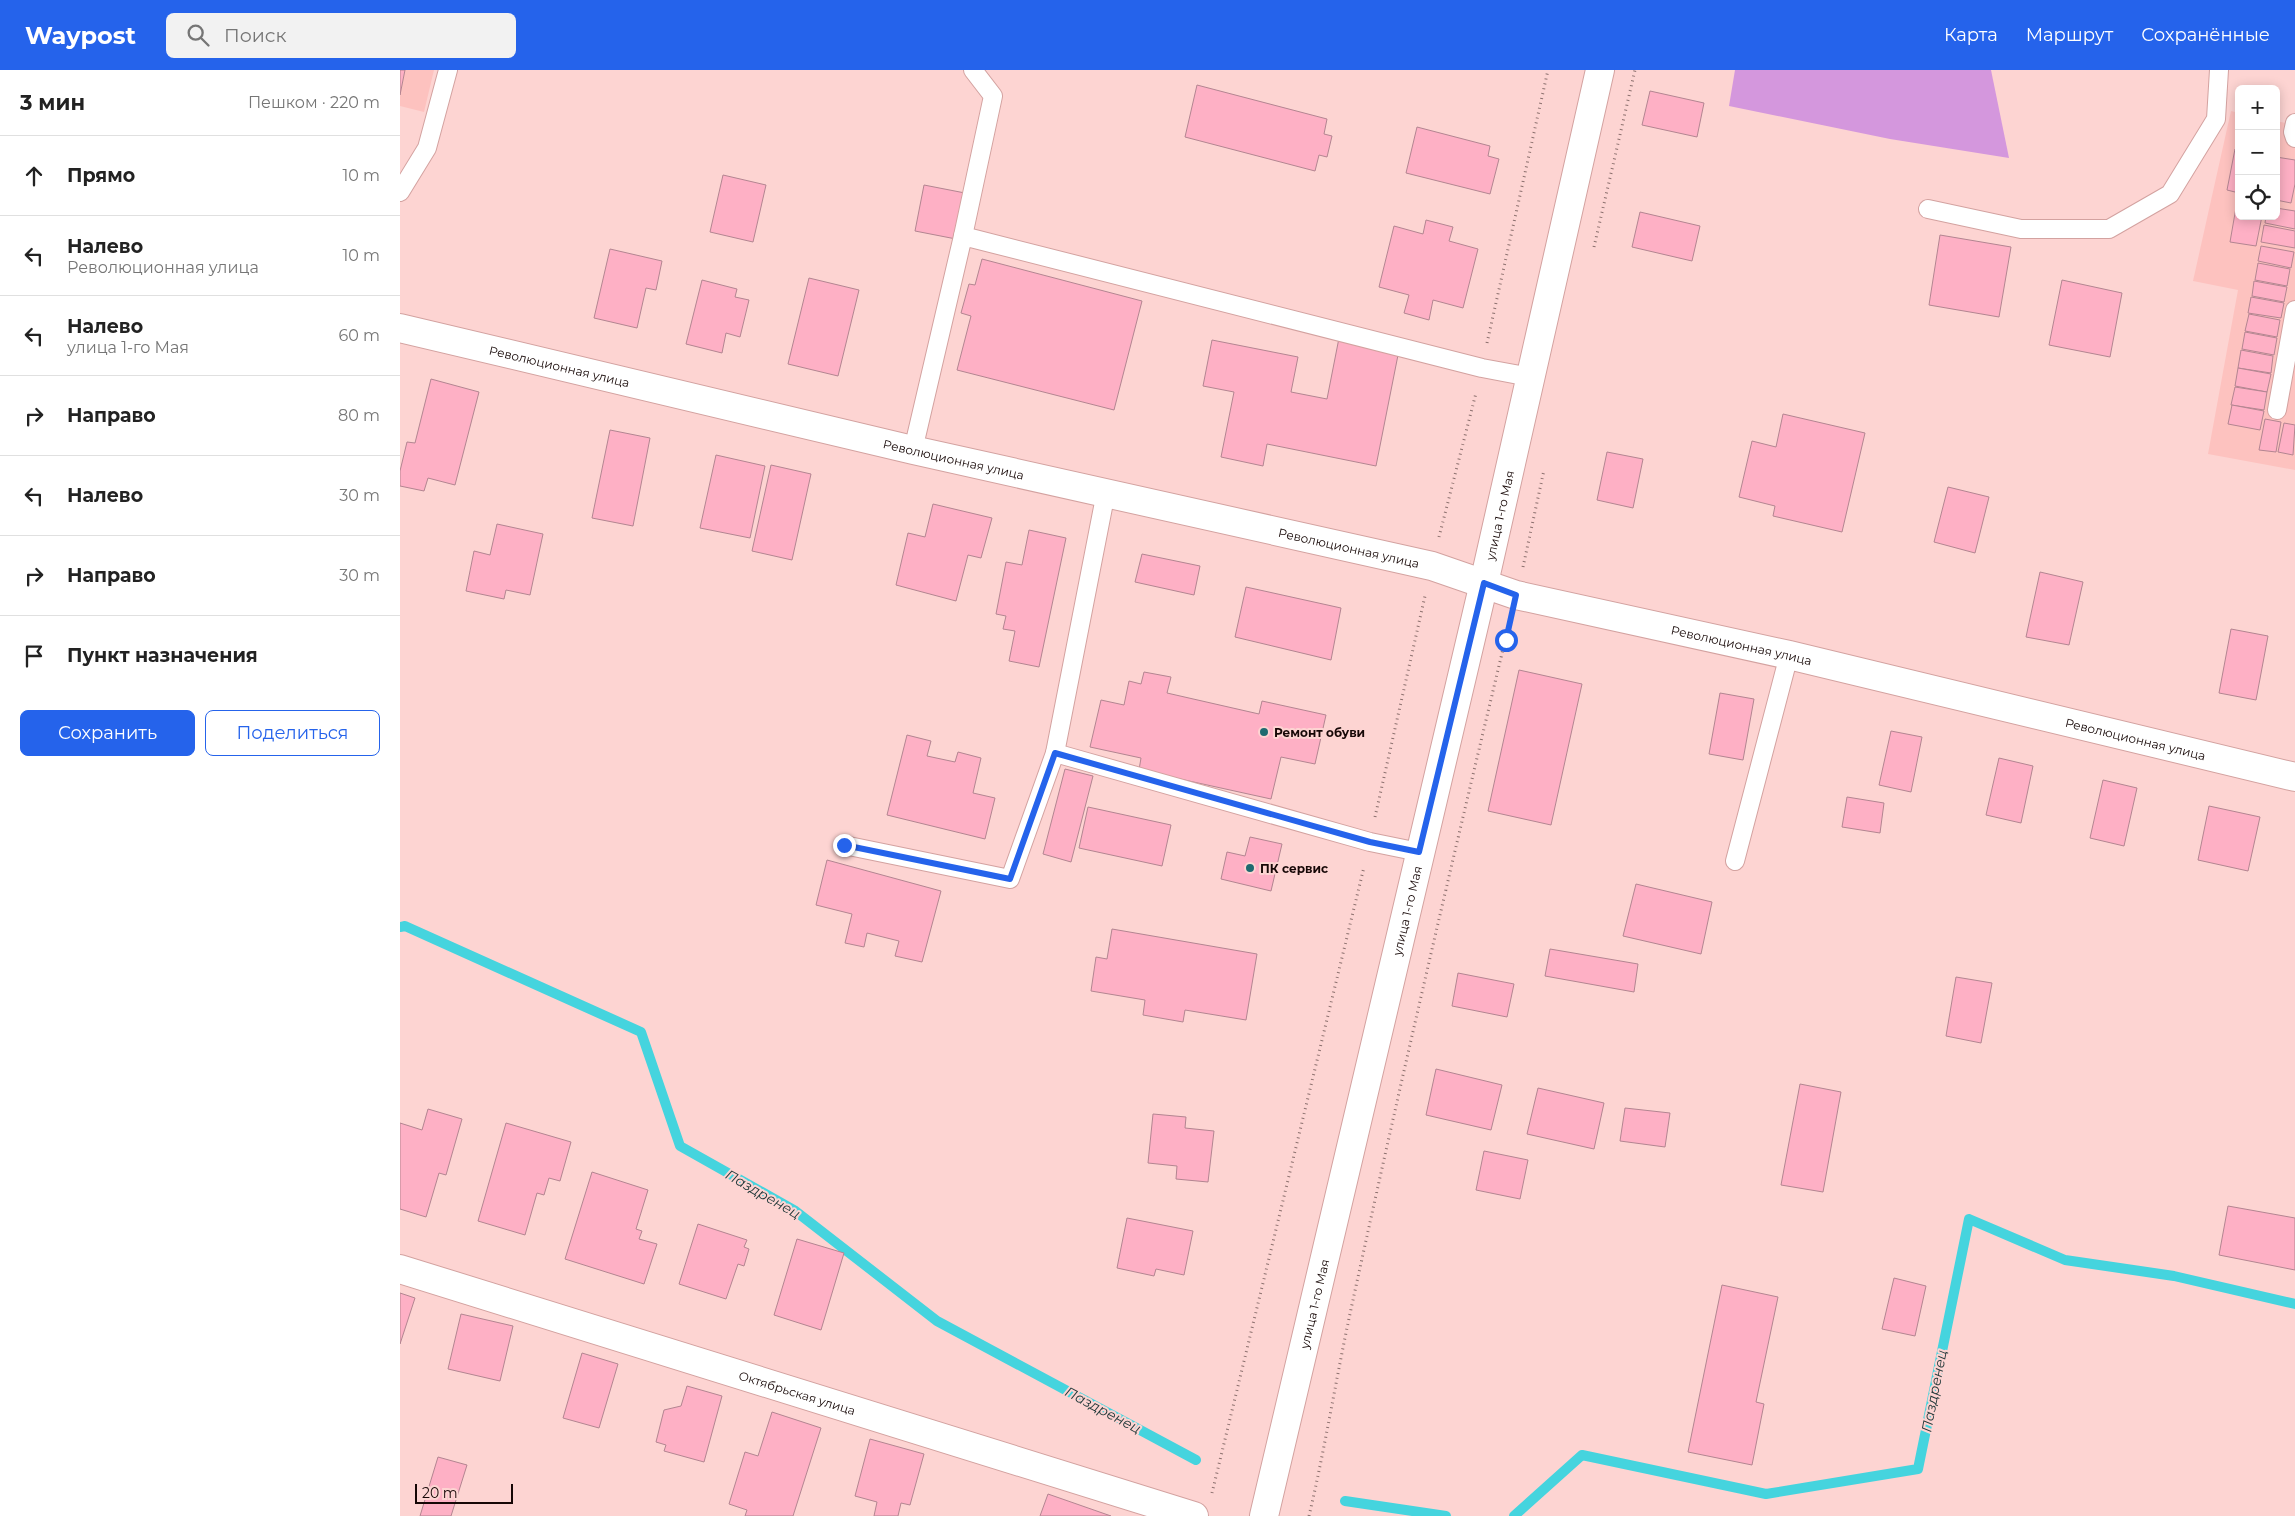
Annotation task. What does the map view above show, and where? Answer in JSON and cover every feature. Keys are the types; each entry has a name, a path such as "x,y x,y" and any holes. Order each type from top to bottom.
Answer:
{"street":[{"name":"улица 1-го Мая","path":"1264,1516 1419,852 1484,583 1600,70"},
{"name":"Революционная улица","path":"400,328 913,450 1432,566 1516,595 1789,655 2295,777"},
{"name":"Октябрьская улица","path":"400,1269 1202,1506"}],"lane":[{"path":"400,192 427,148 448,70"},
{"path":"913,450 963,236 993,96 973,70"},
{"path":"1928,209 2021,229 2109,229 2170,194 2216,119 2219,70"},
{"path":"2295,123 2293,132 2295,138"},
{"path":"963,236 1482,368 1530,377"},
{"path":"2276,410 2295,310"},
{"path":"844,845 1010,879 1055,753 1106,492"},
{"path":"1735,861 1789,655"},
{"path":"1055,753 1370,842 1419,852"}],"path":[{"path":"1202,1506 1370,842 1432,566 1482,368 1548,70"},
{"path":"1592,253 1635,70"},
{"path":"1310,1516 1326,1443 1352,1302 1545,463"}],"shaded area":[{"path":"400,70 434,70 424,112 400,106"},
{"path":"1735,70 1991,70 2009,158 1890,139 1729,106"},
{"path":"2231,111 2235,112 2235,220 2280,220 2280,122 2295,125 2295,470 2208,454 2238,290 2193,281"}],"building":[{"path":"400,70 405,70 400,95"},
{"path":"1197,85 1327,119 1324,134 1332,136 1327,157 1319,155 1315,171 1185,137"},
{"path":"1650,91 1704,103 1697,137 1642,125"},
{"path":"1417,127 1490,146 1488,156 1499,159 1490,194 1406,173"},
{"path":"2235,149 2235,192 2227,190"},
{"path":"2280,158 2295,160 2295,184 2291,203 2280,201"},
{"path":"723,175 766,185 753,242 710,232"},
{"path":"924,185 965,193 956,239 915,231"},
{"path":"2280,209 2295,211 2295,229 2265,223 2265,220 2280,220"},
{"path":"1640,212 1700,226 1692,261 1632,247"},
{"path":"2235,213 2235,220 2261,220 2256,246 2230,242"},
{"path":"1426,220 1453,227 1449,241 1478,249 1463,308 1433,300 1429,320 1404,313 1409,295 1379,287 1394,226 1423,234"},
{"path":"2264,225 2295,231 2295,248 2261,242"},
{"path":"1940,235 2011,247 1999,317 1929,305"},
{"path":"2261,246 2294,252 2291,268 2258,261"},
{"path":"610,249 662,261 656,290 646,288 637,328 594,318"},
{"path":"982,259 1142,301 1114,410 957,370 971,316 961,313 969,284 975,285"},
{"path":"2258,263 2290,269 2287,286 2255,280"},
{"path":"809,278 859,290 838,376 788,364"},
{"path":"702,280 737,289 735,297 749,300 740,337 726,333 722,353 686,344"},
{"path":"2062,280 2122,293 2110,357 2049,345"},
{"path":"2254,281 2287,287 2284,302 2252,296"},
{"path":"2251,297 2284,303 2281,318 2248,313"},
{"path":"2249,314 2280,320 2277,337 2245,331"},
{"path":"2245,332 2277,338 2274,355 2242,349"},
{"path":"1339,338 1399,350 1376,466 1267,444 1263,466 1221,457 1234,392 1203,386 1212,340 1298,357 1291,392 1327,399"},
{"path":"2241,350 2273,356 2271,373 2238,368"},
{"path":"2238,368 2271,374 2267,392 2235,386"},
{"path":"431,379 479,392 455,485 428,478 424,491 400,486 400,471 407,442 415,443"},
{"path":"2235,387 2267,392 2264,410 2231,405"},
{"path":"2232,405 2264,411 2260,430 2228,424"},
{"path":"1783,414 1865,433 1842,532 1773,516 1775,506 1739,497 1752,441 1776,447"},
{"path":"2265,419 2281,422 2276,452 2259,450"},
{"path":"2284,423 2295,425 2293,455 2278,452"},
{"path":"610,430 650,438 633,526 592,518"},
{"path":"1607,452 1643,459 1633,508 1597,500"},
{"path":"716,455 765,466 750,538 700,528"},
{"path":"771,465 811,474 792,560 752,551"},
{"path":"1948,487 1989,497 1975,553 1934,542"},
{"path":"933,504 992,518 981,558 968,555 956,601 896,585 908,533 925,537"},
{"path":"497,524 543,534 530,595 506,590 504,599 466,591 474,551 490,555"},
{"path":"1029,530 1066,538 1039,667 1009,661 1015,631 1003,629 1006,616 996,614 1006,562 1022,565"},
{"path":"1142,554 1200,566 1194,595 1135,582"},
{"path":"2040,572 2083,582 2069,645 2026,637"},
{"path":"1246,587 1341,608 1331,660 1235,637"},
{"path":"2231,629 2268,636 2256,700 2219,693"},
{"path":"1519,670 1582,684 1551,825 1488,811"},
{"path":"1144,672 1171,677 1167,693 1259,714 1262,701 1326,715 1315,764 1281,757 1271,799 1139,770 1141,758 1090,747 1101,700 1124,705 1129,681 1141,684"},
{"path":"1720,693 1754,699 1743,760 1709,754"},
{"path":"1891,731 1922,737 1911,792 1879,785"},
{"path":"907,735 931,741 927,756 955,762 958,752 981,758 973,793 995,798 985,839 887,815"},
{"path":"1999,758 2033,766 2021,823 1986,815"},
{"path":"1065,769 1093,776 1071,862 1043,854"},
{"path":"2103,780 2137,788 2124,846 2090,838"},
{"path":"1847,797 1884,803 1880,833 1842,827"},
{"path":"2209,806 2260,817 2248,871 2198,860"},
{"path":"1088,807 1171,825 1162,866 1079,848"},
{"name":"ПК сервис","path":"1250,837 1282,844 1271,891 1221,879 1227,852 1245,856"},
{"path":"827,860 941,891 922,962 895,956 899,941 867,933 864,947 845,943 852,914 816,905"},
{"path":"1636,884 1712,902 1701,954 1623,936"},
{"path":"1112,929 1257,954 1246,1020 1185,1010 1183,1022 1143,1015 1145,1000 1091,991 1096,957 1107,959"},
{"path":"1550,949 1638,964 1634,992 1545,976"},
{"path":"1458,973 1514,984 1507,1017 1452,1006"},
{"path":"1956,977 1992,983 1981,1043 1946,1036"},
{"path":"1436,1069 1502,1085 1491,1130 1426,1115"},
{"path":"1800,1084 1841,1092 1823,1192 1781,1185"},
{"path":"1538,1088 1604,1103 1594,1149 1527,1134"},
{"path":"1625,1108 1670,1113 1665,1147 1620,1141"},
{"path":"428,1109 462,1119 446,1175 439,1173 426,1217 400,1209 400,1123 422,1130"},
{"path":"1153,1114 1186,1117 1185,1128 1214,1131 1208,1182 1176,1179 1177,1166 1148,1163"},
{"path":"506,1123 571,1142 560,1181 549,1178 544,1195 537,1193 525,1235 478,1221"},
{"path":"1484,1151 1528,1160 1520,1199 1476,1190"},
{"path":"592,1172 648,1190 636,1229 642,1231 639,1239 657,1244 644,1284 565,1259"},
{"path":"2228,1206 2295,1218 2295,1270 2219,1255"},
{"path":"1127,1218 1193,1231 1184,1275 1156,1269 1154,1276 1117,1268"},
{"path":"698,1224 747,1240 744,1247 749,1249 744,1266 738,1264 726,1299 679,1284"},
{"path":"797,1239 844,1253 821,1330 774,1315"},
{"path":"1894,1278 1926,1286 1915,1336 1882,1329"},
{"path":"1722,1285 1778,1297 1756,1402 1764,1404 1752,1465 1688,1452"},
{"path":"400,1293 415,1298 400,1344"},
{"path":"461,1314 513,1326 500,1381 448,1369"},
{"path":"582,1353 618,1364 599,1428 563,1418"},
{"path":"687,1386 722,1396 704,1462 664,1451 666,1445 656,1442 664,1410 681,1406"},
{"path":"772,1412 821,1428 793,1516 745,1516 747,1510 729,1504 745,1452 758,1456"},
{"path":"870,1439 924,1454 910,1505 901,1503 898,1516 874,1516 877,1502 855,1496"},
{"path":"438,1457 467,1465 451,1516 420,1516"},
{"path":"1048,1494 1111,1516 1040,1516"}],"waterway":[{"name":"Паздренец","path":"400,927 405,926 641,1032 680,1146 794,1210 937,1321 1196,1460"},
{"name":"Паздренец","path":"1514,1516 1582,1455 1766,1494 1918,1469 1969,1219 2065,1260 2174,1276 2295,1304"},
{"name":"Паздренец","path":"1345,1501 1446,1516"}],"place":[{"name":"Ремонт обуви","path":"1264,732"},
{"name":"ПК сервис","path":"1250,868"}],"route":[{"path":"844,845 1010,879 1055,753 1370,842 1419,852 1484,583 1516,595 1506,640"}]}
